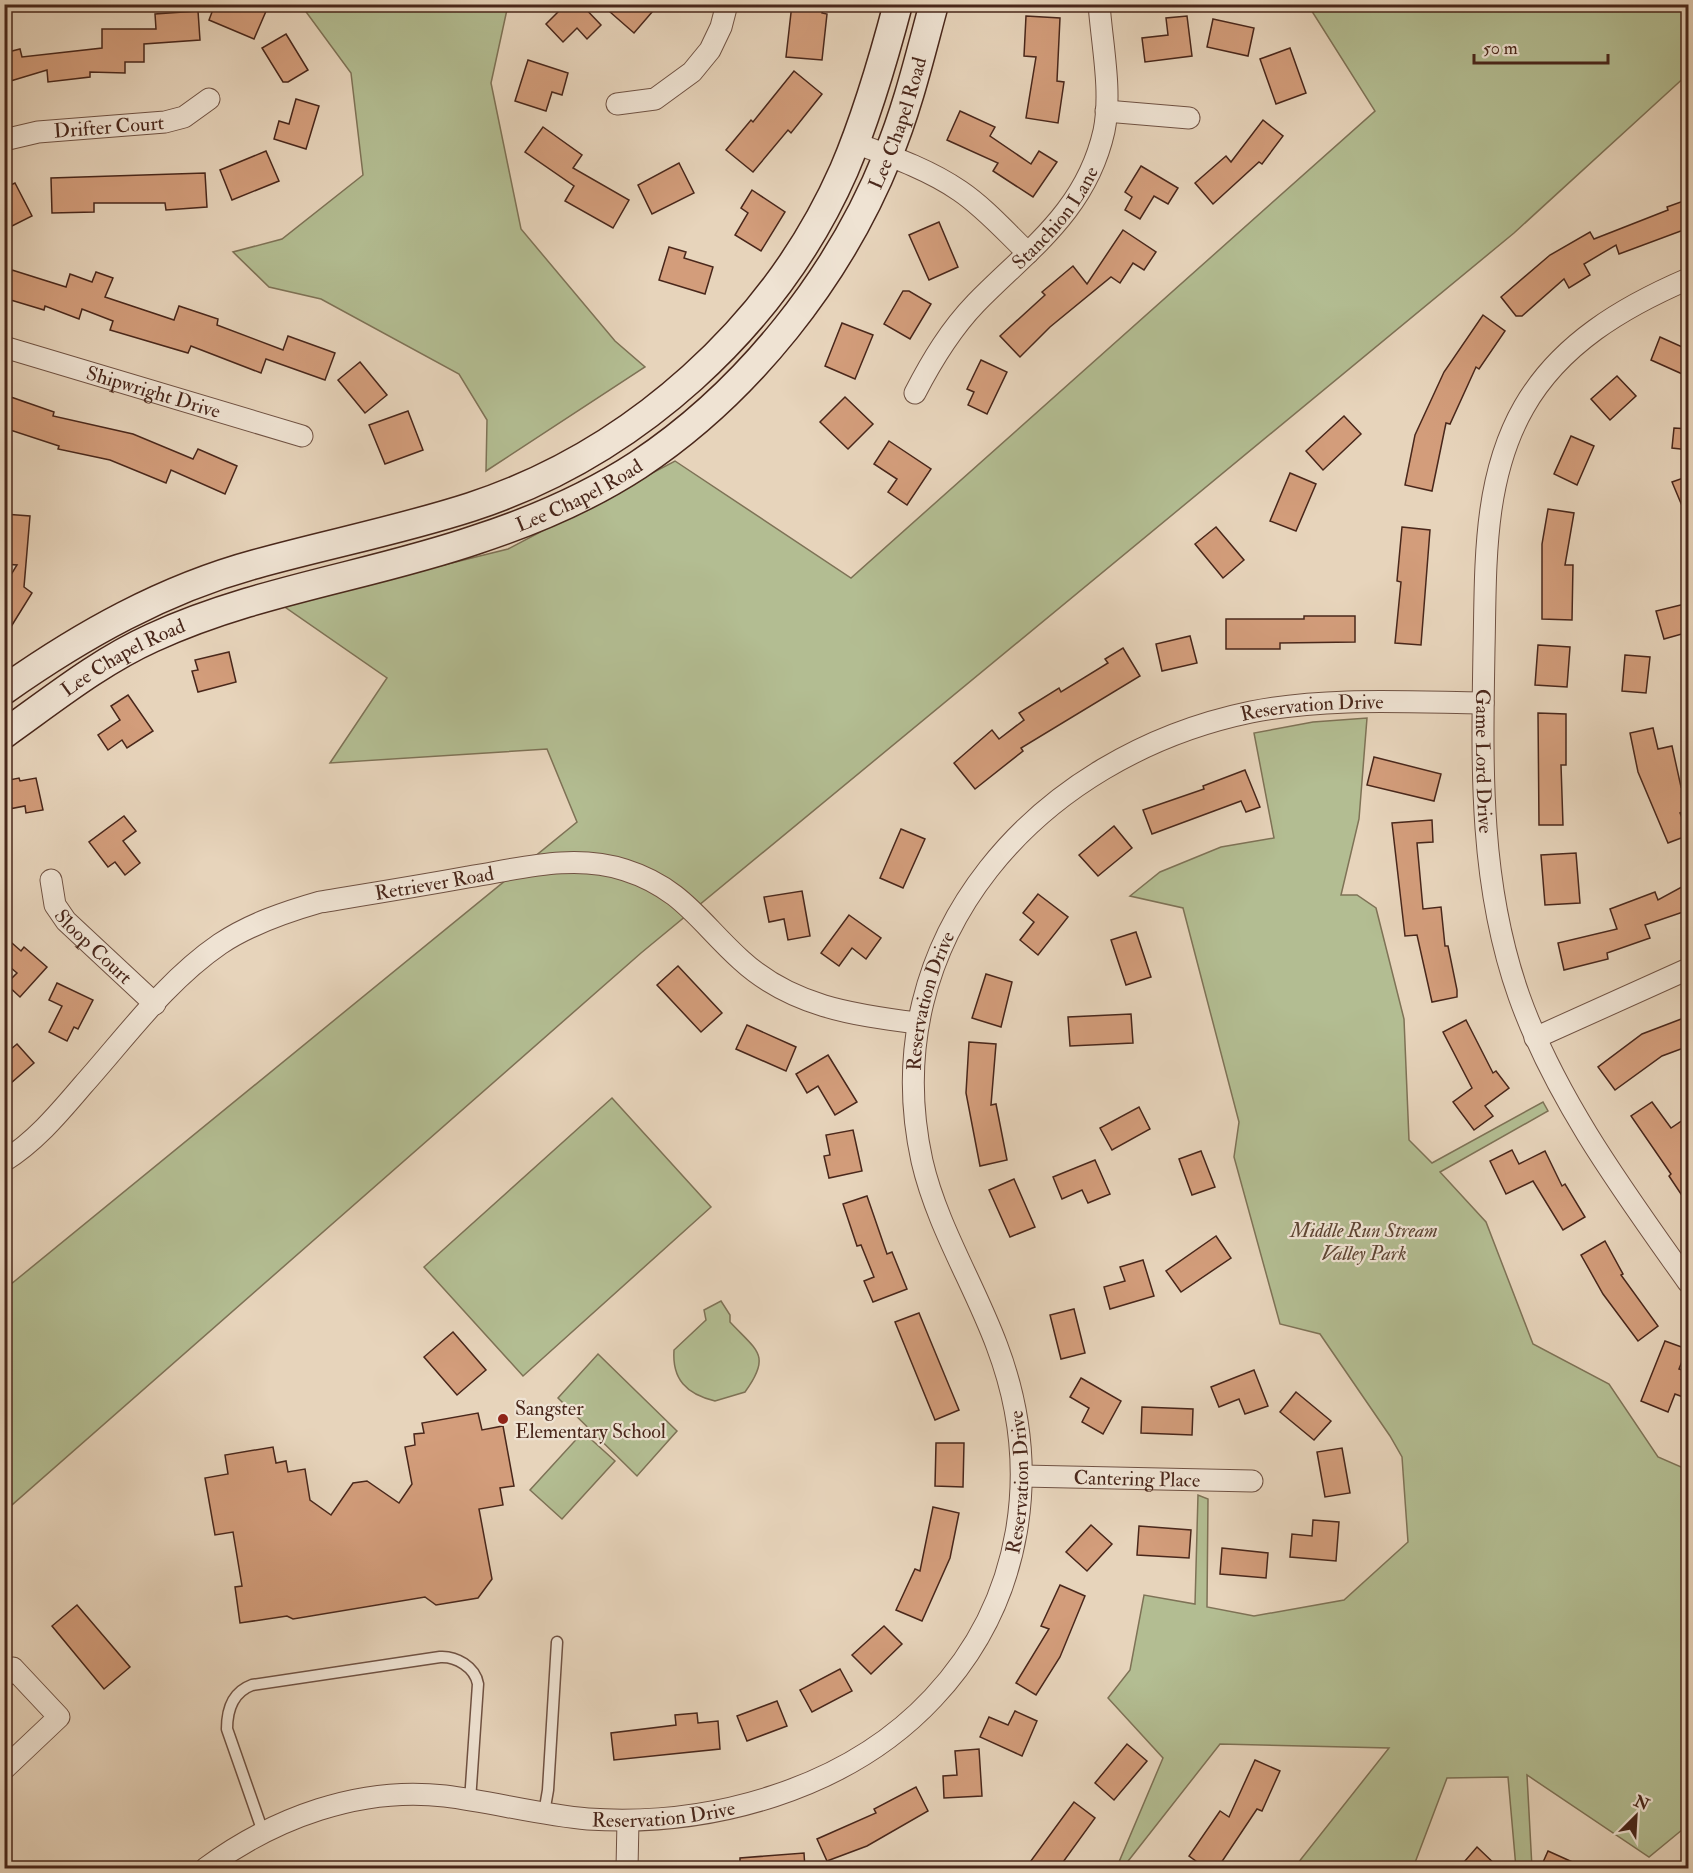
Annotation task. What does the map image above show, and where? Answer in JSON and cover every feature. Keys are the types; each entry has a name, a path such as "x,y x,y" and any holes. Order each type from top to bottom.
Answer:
{"main road":[{"name":"Lee Chapel Road","path":"4,690 55,654 110,622 193,585 254,565 401,528 520,490 562,470 633,425 698,372 759,305 814,227 855,143 875,86 898,4"},
{"name":"Lee Chapel Road","path":"4,734 101,666 151,638 204,616 262,598 412,560 480,539 558,508 638,465 718,400 758,360 796,314 852,231 888,155 909,99 934,4"},
{"path":"254,565 262,598"}],"street":[{"path":"617,104 655,99 692,72 710,50 721,27 727,4"},
{"name":"Stanchion Lane","path":"915,393 953,329 1058,224 1080,194 1095,162 1106,111 1099,4"},
{"name":"Drifter Court","path":"4,140 38,132 165,122 184,117 209,99"},
{"path":"1106,111 1189,118"},
{"path":"855,143 888,155 959,190 984,210 1028,253"},
{"name":"Game Lord Drive","path":"1689,279 1638,303 1593,331 1560,359 1522,410 1499,472 1490,519 1486,557 1483,703 1484,808 1491,885 1513,977 1535,1038 1589,1137 1689,1282"},
{"name":"Shipwright Drive","path":"4,347 302,436"},
{"name":"Reservation Drive","path":"206,1869 263,1832 312,1811 352,1801 419,1795 544,1813 628,1821 699,1814 774,1795 848,1763 908,1722 956,1671 990,1614 1014,1548 1023,1476 1018,1422 1010,1384 977,1296 938,1212 922,1161 917,1129 913,1071 917,1023 938,952 967,897 985,872 1028,824 1082,782 1115,762 1184,731 1248,713 1283,707 1348,702 1483,703"},
{"name":"Retriever Road","path":"4,1161 46,1128 155,1004 190,968 220,944 253,925 289,910 320,902 540,865 580,862 624,869 668,889 695,911 743,962 793,995 834,1010 917,1023"},
{"name":"Sloop Court","path":"51,880 55,904 66,921 155,1004"},
{"path":"1535,1038 1689,969"},
{"name":"Cantering Place","path":"1023,1476 1252,1482"},
{"path":"4,1677 14,1668 59,1717 4,1769"},
{"path":"627,1869 628,1821"}],"lane":[{"path":"544,1813 548,1790 557,1642"},
{"path":"263,1832 227,1727 228,1713 234,1699 241,1690 252,1685 440,1657 457,1660 475,1674 478,1684 470,1801"}],"green space":[{"path":"301,5 508,5 491,83 521,229 615,341 645,367 486,471 487,420 459,374 321,299 269,287 233,252 282,239 363,175 351,73"},
{"path":"1308,5 1688,5 1688,74 1514,233 641,953 5,1511 5,1289 577,822 547,749 330,763 387,678 282,605 508,549 675,461 851,578 1375,111"},
{"name":"Middle Run Stream Valley Park","path":"1367,718 1359,819 1341,895 1357,895 1376,908 1404,1019 1409,1140 1432,1163 1543,1102 1548,1111 1440,1172 1486,1222 1533,1344 1609,1384 1658,1457 1688,1470 1688,1825 1649,1857 1527,1775 1532,1868 1516,1868 1508,1777 1447,1778 1413,1868 1294,1868 1389,1748 1220,1744 1125,1865 1119,1862 1163,1758 1108,1698 1130,1670 1144,1595 1195,1604 1198,1495 1208,1499 1207,1607 1254,1616 1344,1600 1408,1542 1402,1457 1390,1436 1320,1334 1280,1324 1234,1157 1239,1122 1183,908 1130,896 1160,872 1221,847 1274,838 1254,733 1313,722"},
{"path":"612,1098 711,1207 523,1376 424,1267"},
{"path":"721,1301 730,1315 730,1322 754,1347 759,1361 758,1370 745,1392 715,1401 696,1394 683,1384 675,1369 674,1350 706,1320 704,1310"},
{"path":"598,1354 677,1431 637,1476 558,1398"},
{"path":"583,1432 615,1461 562,1519 530,1490"}],"building":[{"path":"215,4 256,4 267,9 254,39 209,20"},
{"path":"566,4 581,4 601,25 587,39 577,28 563,42 546,24"},
{"path":"616,4 659,4 634,33 610,12"},
{"path":"792,4 824,4 822,13 827,14 822,60 786,57"},
{"path":"198,11 200,40 144,44 144,62 125,62 125,73 90,72 90,77 48,82 47,70 4,83 4,53 20,49 22,57 102,48 102,29 156,29 155,14"},
{"path":"1026,16 1060,18 1057,81 1064,82 1058,123 1026,118 1036,57 1024,56"},
{"path":"1187,16 1192,56 1145,62 1142,38 1168,35 1166,18"},
{"path":"1213,19 1254,28 1248,56 1207,47"},
{"path":"286,34 308,70 288,82 283,82 262,48"},
{"path":"1290,48 1306,93 1276,104 1260,59"},
{"path":"528,60 568,73 562,95 552,92 546,111 515,101"},
{"path":"794,71 822,94 791,133 788,130 753,172 726,150 751,120 753,122"},
{"path":"296,99 319,106 306,149 274,139 279,121 289,124"},
{"path":"960,111 995,127 990,136 1031,164 1039,151 1057,162 1033,197 993,171 998,163 947,140"},
{"path":"1263,120 1283,136 1262,164 1259,162 1213,204 1195,183 1226,156 1231,162"},
{"path":"543,127 582,155 573,168 629,200 613,228 565,201 574,186 525,152"},
{"path":"266,151 279,181 232,200 220,170"},
{"path":"679,163 694,193 652,214 638,185"},
{"path":"1141,166 1178,188 1168,204 1154,196 1140,219 1125,210 1132,197 1125,192"},
{"path":"205,173 207,207 166,210 165,203 94,203 94,212 52,213 51,178"},
{"path":"15,183 32,216 4,230 4,188"},
{"path":"752,190 785,212 761,251 735,235 748,213 741,208"},
{"path":"1689,199 1689,228 1619,254 1616,245 1584,264 1590,275 1569,288 1564,279 1522,316 1516,316 1501,297 1550,255 1590,232 1594,239 1668,210 1667,207"},
{"path":"939,222 958,267 929,280 909,235"},
{"path":"1123,230 1156,252 1144,270 1133,263 1120,283 1111,277 1050,327 1020,357 1000,336 1045,295 1042,292 1073,266 1087,284"},
{"path":"669,247 686,252 684,258 713,267 705,294 659,280"},
{"path":"12,270 66,287 70,274 92,282 96,272 113,278 105,297 174,320 179,306 218,319 217,325 283,350 288,336 335,353 325,380 266,359 261,373 191,346 188,353 110,330 113,321 82,309 79,319 45,306 44,310 4,298"},
{"path":"903,291 909,291 931,304 910,339 884,324"},
{"path":"1483,315 1505,331 1479,369 1476,367 1450,424 1446,423 1432,491 1405,485 1415,435 1444,372"},
{"path":"842,323 873,335 855,379 825,366"},
{"path":"1660,337 1689,350 1689,377 1651,360"},
{"path":"981,360 1007,372 987,414 968,405 974,392 967,389"},
{"path":"360,362 387,395 365,413 338,380"},
{"path":"1617,376 1636,396 1610,420 1591,399"},
{"path":"8,396 54,412 53,416 133,434 193,459 198,449 237,466 225,494 171,470 166,483 110,460 58,449 59,446 4,428 4,405"},
{"path":"845,397 873,424 848,449 820,422"},
{"path":"408,411 423,450 385,464 369,425"},
{"path":"1344,416 1361,434 1323,470 1306,451"},
{"path":"1674,428 1689,429 1689,450 1672,448"},
{"path":"1571,436 1594,446 1577,485 1554,474"},
{"path":"889,441 931,469 907,505 888,492 897,479 874,464"},
{"path":"1290,473 1316,484 1296,531 1270,521"},
{"path":"1689,476 1689,520 1688,520 1672,482"},
{"path":"1548,509 1574,513 1565,565 1573,565 1572,620 1542,619 1542,544"},
{"path":"4,514 30,516 24,587 32,593 4,638 4,586 17,565 4,564"},
{"path":"1216,527 1244,560 1223,578 1195,544"},
{"path":"1402,527 1430,530 1421,645 1395,643 1401,582 1397,581"},
{"path":"1689,603 1689,632 1664,639 1656,611"},
{"path":"1304,616 1355,616 1355,642 1280,643 1280,649 1226,649 1226,619 1304,619"},
{"path":"1190,636 1197,663 1162,671 1156,644"},
{"path":"1538,645 1570,647 1567,687 1535,685"},
{"path":"1123,648 1140,676 1021,748 1023,751 975,789 954,763 992,730 999,739 1024,720 1019,713 1059,688 1061,692 1108,663 1105,659"},
{"path":"229,652 236,682 198,692 192,671 198,670 195,660"},
{"path":"1625,655 1650,657 1646,693 1622,691"},
{"path":"128,695 153,731 127,748 122,740 108,750 98,735 120,720 111,706"},
{"path":"1538,713 1566,714 1566,765 1561,765 1563,825 1539,825"},
{"path":"1653,728 1658,749 1672,746 1681,787 1683,786 1689,798 1689,809 1680,813 1689,835 1668,843 1638,772 1630,733"},
{"path":"1374,757 1441,774 1434,801 1367,785"},
{"path":"1245,770 1260,807 1246,812 1241,801 1152,834 1143,810 1204,789 1203,786"},
{"path":"19,778 20,781 36,778 43,810 26,813 25,806 4,810 4,781"},
{"path":"124,816 136,831 123,841 140,863 125,875 115,862 108,867 89,842"},
{"path":"1432,820 1433,842 1417,843 1423,909 1441,907 1445,946 1448,946 1457,997 1432,1002 1417,935 1405,936 1392,823"},
{"path":"1114,826 1132,848 1098,876 1079,855"},
{"path":"901,829 925,839 903,888 880,878"},
{"path":"1576,853 1580,903 1545,905 1541,855"},
{"path":"1689,883 1689,910 1645,925 1650,938 1607,953 1608,959 1564,970 1558,943 1617,929 1610,909 1655,892 1658,900"},
{"path":"802,891 810,936 788,940 784,919 769,922 764,897"},
{"path":"1038,894 1068,917 1038,955 1020,940 1034,922 1023,913"},
{"path":"849,915 881,938 866,959 852,948 839,966 821,953"},
{"path":"1136,932 1151,977 1126,985 1111,940"},
{"path":"4,936 21,951 24,947 47,967 20,997 6,984 17,973 4,962"},
{"path":"678,966 722,1013 701,1032 657,985"},
{"path":"986,974 1012,982 1001,1027 972,1018"},
{"path":"57,983 93,1000 78,1029 74,1027 67,1041 49,1032 62,1006 49,1000"},
{"path":"1131,1014 1133,1043 1070,1046 1068,1017"},
{"path":"1689,1016 1689,1046 1662,1056 1615,1090 1598,1067 1642,1034"},
{"path":"1466,1020 1493,1073 1496,1071 1509,1088 1485,1106 1493,1116 1474,1130 1453,1102 1472,1088 1443,1032"},
{"path":"747,1025 796,1047 786,1071 736,1049"},
{"path":"969,1042 996,1044 991,1105 996,1104 1007,1160 980,1166 966,1093"},
{"path":"17,1044 34,1063 4,1089 4,1055"},
{"path":"828,1055 857,1102 835,1115 818,1086 807,1093 796,1074"},
{"path":"1652,1102 1671,1128 1689,1116 1689,1206 1669,1176 1671,1174 1631,1116"},
{"path":"1139,1107 1150,1129 1112,1150 1100,1128"},
{"path":"853,1130 862,1171 829,1178 824,1156 830,1155 826,1135"},
{"path":"1512,1150 1519,1164 1545,1151 1562,1186 1565,1184 1585,1217 1563,1230 1533,1181 1506,1194 1490,1161"},
{"path":"1201,1151 1215,1187 1192,1195 1179,1159"},
{"path":"1095,1160 1110,1194 1088,1203 1082,1190 1062,1199 1053,1177"},
{"path":"1014,1179 1035,1227 1010,1237 989,1190"},
{"path":"867,1196 887,1254 892,1252 907,1289 873,1302 864,1281 874,1277 861,1245 857,1246 843,1204"},
{"path":"1216,1236 1231,1258 1181,1292 1166,1271"},
{"path":"1605,1241 1623,1274 1621,1275 1658,1326 1638,1341 1603,1294 1581,1255"},
{"path":"1143,1260 1154,1296 1110,1309 1104,1287 1125,1281 1120,1267"},
{"path":"1074,1309 1085,1353 1061,1359 1050,1315"},
{"path":"919,1313 959,1410 935,1420 895,1322"},
{"path":"453,1332 486,1370 457,1395 424,1357"},
{"path":"1665,1341 1687,1349 1679,1369 1689,1372 1689,1384 1683,1397 1675,1394 1668,1412 1641,1401"},
{"path":"1254,1370 1268,1406 1245,1414 1239,1399 1219,1407 1211,1387"},
{"path":"1081,1378 1121,1401 1103,1434 1082,1422 1089,1408 1070,1397"},
{"path":"1296,1392 1331,1421 1314,1440 1280,1412"},
{"path":"1142,1407 1193,1409 1192,1435 1141,1433"},
{"path":"478,1413 482,1430 503,1426 514,1486 500,1488 503,1505 479,1509 492,1579 478,1598 436,1605 425,1597 293,1619 287,1616 240,1623 235,1587 242,1586 233,1532 215,1535 205,1478 228,1474 225,1455 273,1447 276,1463 286,1461 288,1472 305,1469 310,1500 331,1515 353,1483 367,1481 399,1503 412,1484 405,1447 415,1445 414,1434 424,1433 422,1423"},
{"path":"936,1443 964,1443 963,1487 935,1486"},
{"path":"1342,1448 1350,1493 1325,1497 1317,1452"},
{"path":"933,1507 959,1513 950,1558 922,1621 896,1610 915,1569 920,1571"},
{"path":"1313,1520 1339,1522 1336,1561 1290,1557 1292,1534 1312,1536"},
{"path":"1091,1525 1112,1544 1087,1571 1066,1552"},
{"path":"1139,1526 1191,1530 1189,1558 1137,1555"},
{"path":"1222,1548 1268,1553 1266,1578 1220,1574"},
{"path":"1060,1585 1085,1596 1060,1657 1036,1695 1016,1683 1049,1629 1041,1626"},
{"path":"77,1605 130,1667 104,1689 52,1626"},
{"path":"884,1626 902,1644 871,1674 852,1655"},
{"path":"840,1669 852,1691 812,1712 800,1690"},
{"path":"777,1701 787,1726 747,1741 737,1716"},
{"path":"1015,1711 1037,1721 1022,1756 980,1737 989,1717 1008,1725"},
{"path":"697,1713 698,1723 718,1721 720,1749 614,1760 611,1733 676,1725 675,1715"},
{"path":"1127,1744 1147,1761 1114,1800 1095,1783"},
{"path":"979,1749 982,1796 944,1798 943,1776 957,1775 955,1751"},
{"path":"1255,1760 1280,1771 1262,1811 1257,1809 1217,1869 1207,1869 1189,1856 1220,1811 1229,1817"},
{"path":"916,1787 928,1811 867,1846 827,1861 817,1839 876,1813 874,1809"},
{"path":"1074,1802 1095,1818 1058,1869 1025,1869"},
{"path":"1477,1847 1500,1869 1458,1869"},
{"path":"1548,1851 1588,1869 1540,1869"},
{"path":"804,1853 805,1869 740,1869 740,1858"}],"place":[{"name":"Sangster Elementary School","path":"503,1419"}]}
